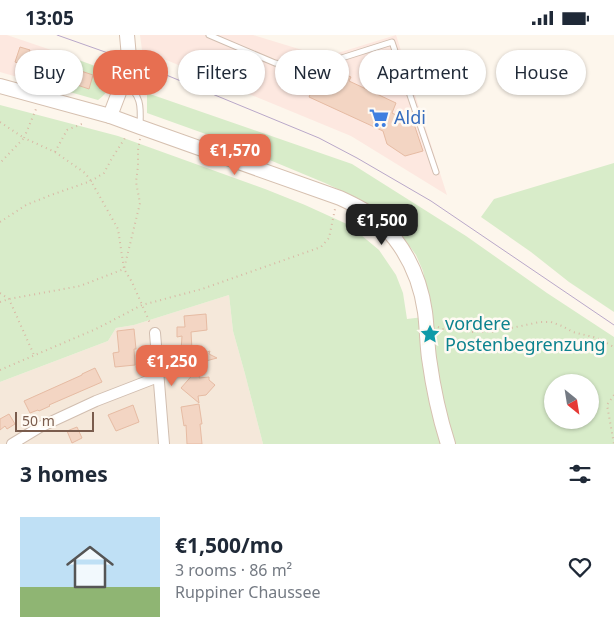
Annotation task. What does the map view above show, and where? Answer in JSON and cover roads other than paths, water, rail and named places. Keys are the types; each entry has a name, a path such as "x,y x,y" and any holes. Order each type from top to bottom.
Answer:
{"main road":[{"path":"128,35 129,50"},
{"path":"0,86 110,116 136,133 340,198 378,219 403,250 419,284 425,311 435,396 448,444"},
{"path":"110,116 118,95"}],"street":[{"path":"155,333 164,444"},
{"path":"12,444 40,427 96,401 158,377"}],"lane":[{"path":"209,35 275,63 306,69 392,42 436,172"},
{"path":"136,95 141,110 136,133"}],"tram line":[{"path":"57,35 142,65 319,138 431,201 614,325"}],"place":[{"name":"Aldi","path":"379,118"},
{"name":"vordere Postenbegrenzung","path":"430,334"}]}
